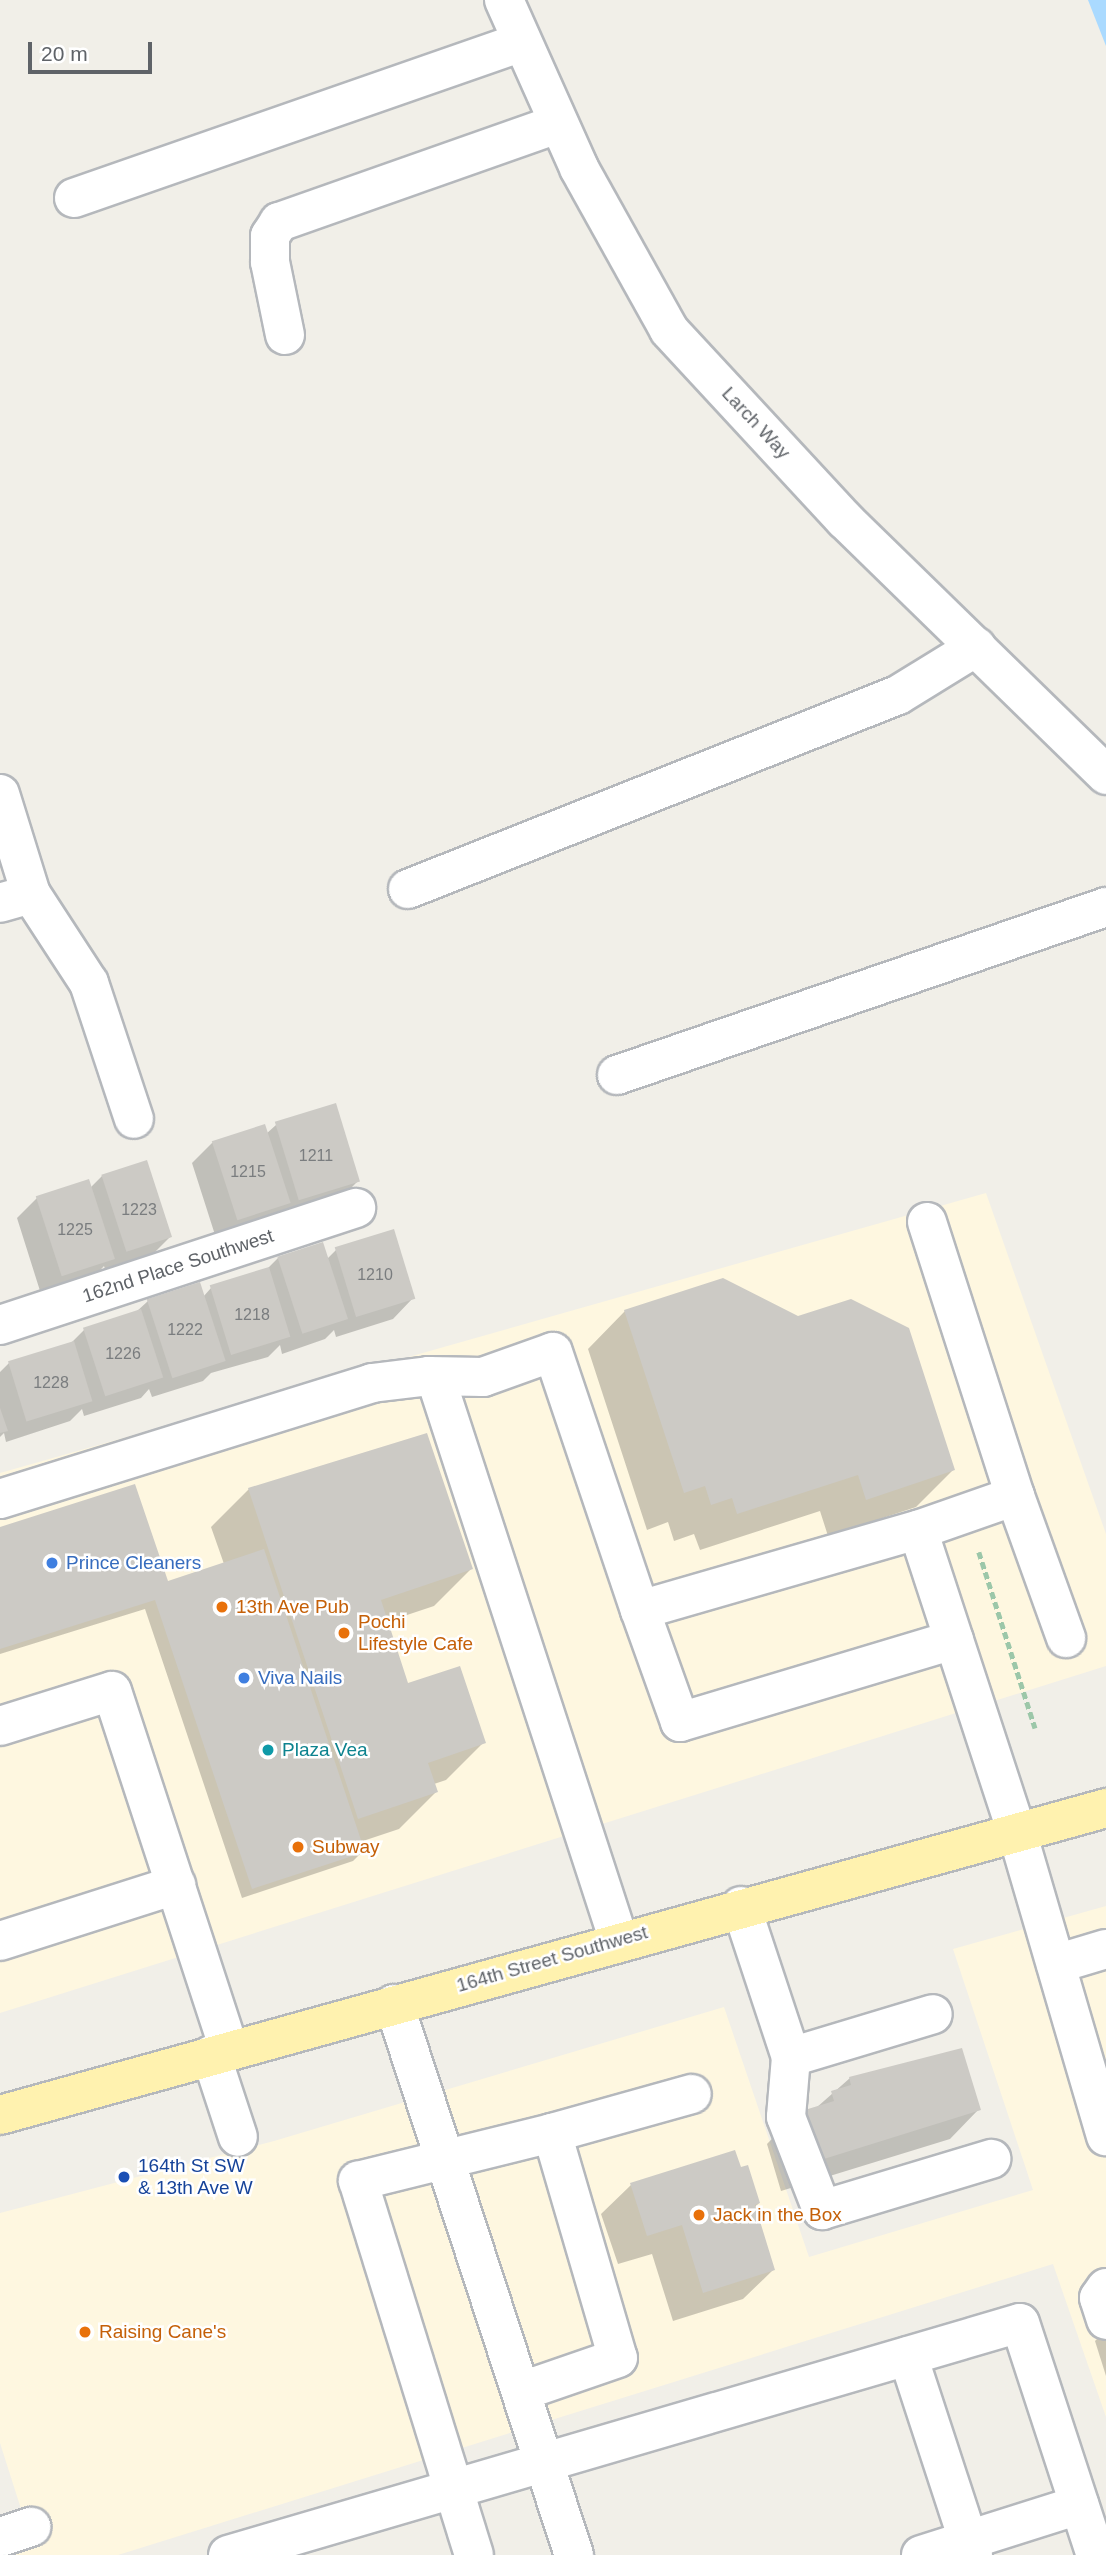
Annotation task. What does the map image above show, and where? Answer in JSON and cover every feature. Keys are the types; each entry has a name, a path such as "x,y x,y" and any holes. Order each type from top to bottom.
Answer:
{"main road":[{"name":"164th Street Southwest","path":"0,2115 741,1906 1106,1808"}],"street":[{"name":"Larch Way","path":"504,0 520,43 558,124 669,331 845,520 1106,775"},
{"path":"74,198 520,43"},
{"path":"285,335 270,262 270,236 279,222 558,124"},
{"path":"408,889 898,695 976,647"},
{"path":"0,794 16,899 89,983 134,1119"},
{"path":"617,1075 1106,907"},
{"name":"162nd Place Southwest","path":"0,1325 356,1208"},
{"path":"927,1222 1015,1496 1066,1638"},
{"path":"0,1499 372,1382 429,1376 484,1377 553,1352 680,1722 954,1640"},
{"path":"429,1376 438,1385 619,1941"},
{"path":"640,1611 918,1530 1015,1496"},
{"path":"918,1530 1017,1832 1106,2136"},
{"path":"0,1726 112,1691 176,1885 220,2052 238,2137"},
{"path":"0,1941 176,1885"},
{"path":"741,1906 791,2057 786,2118 822,2210 991,2159"},
{"path":"1056,1964 1106,1949"},
{"path":"394,2004 574,2555"},
{"path":"791,2057 933,2014"},
{"path":"474,2555 358,2181 552,2133 692,2094"},
{"path":"522,2391 618,2358 552,2133"},
{"path":"1106,2288 1099,2298 1106,2320"},
{"path":"228,2555 1020,2323 1096,2555"},
{"path":"908,2356 971,2547"},
{"path":"921,2555 971,2547 1079,2505"}],"path":[{"path":"978,1549 1035,1728"}],"shaded area":[{"path":"986,1193 1106,1534 1106,1666 0,2013 0,1473"},
{"path":"1106,1906 1106,2417 1053,2264 118,2555 0,2555 30,2537 0,2443 0,2213 274,2141 724,2007 809,2257 1033,2190 953,1949"}],"water":[{"path":"1088,0 1106,0 1106,46"}],"building":[{"path":"336,1103 360,1181 299,1200 275,1122"},
{"path":"265,1124 291,1203 237,1220 212,1141"},
{"path":"147,1160 172,1237 126,1252 101,1175"},
{"path":"89,1179 115,1259 62,1276 36,1196"},
{"path":"394,1229 415,1299 356,1317 335,1247"},
{"path":"323,1242 348,1319 302,1334 277,1257"},
{"path":"269,1267 290,1337 231,1355 210,1285"},
{"path":"723,1278 798,1316 851,1299 909,1328 955,1470 866,1500 858,1475 737,1514 732,1498 711,1505 705,1486 684,1493 624,1310"},
{"path":"200,1282 226,1361 172,1378 147,1299"},
{"path":"141,1309 163,1377 105,1396 83,1328"},
{"path":"74,1341 92,1401 26,1421 8,1361"},
{"path":"0,1408 8,1431 0,1433"},
{"name":"Pochi Lifestyle Cafe","path":"427,1433 473,1569 381,1600 408,1683 460,1666 486,1743 428,1763 438,1792 358,1819 248,1488"},
{"name":"Plaza Vea","path":"135,1484 168,1581 264,1549 365,1852 252,1889 155,1600 0,1649 0,1527"},
{"path":"962,2048 981,2110 811,2163 795,2113 834,2101 831,2091 851,2085 849,2077"},
{"name":"Jack in the Box","path":"735,2150 741,2167 748,2165 760,2203 755,2205 775,2270 703,2293 682,2225 647,2236 630,2183"}],"place":[{"name":"Prince Cleaners","path":"52,1563"},
{"name":"13th Ave Pub","path":"222,1607"},
{"name":"Pochi Lifestyle Cafe","path":"344,1633"},
{"name":"Viva Nails","path":"244,1678"},
{"name":"Plaza Vea","path":"268,1750"},
{"name":"Subway","path":"298,1847"},
{"name":"164th St SW & 13th Ave W","path":"124,2177"},
{"name":"Jack in the Box","path":"699,2215"},
{"name":"Raising Cane's","path":"85,2332"}]}
